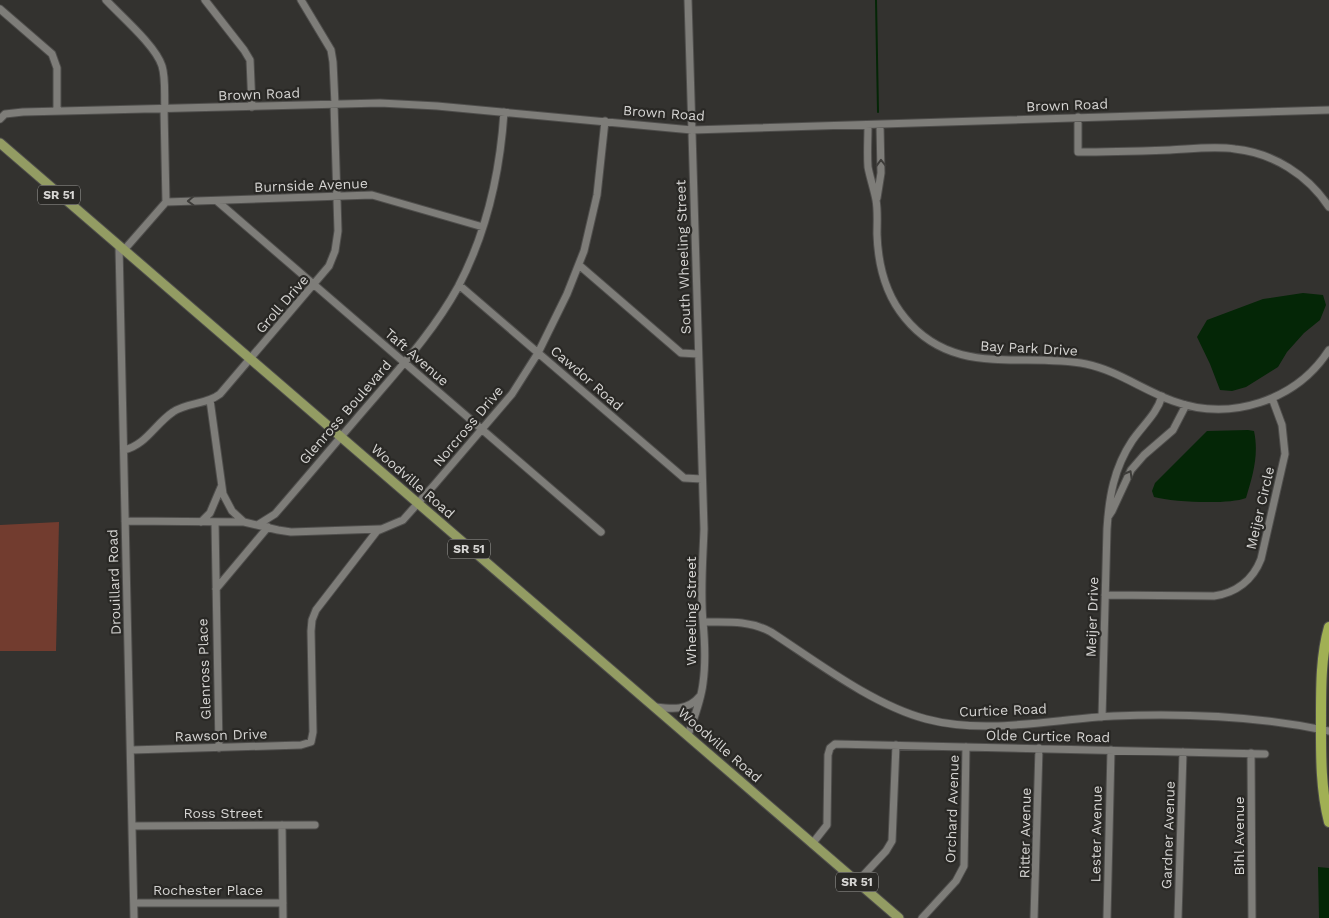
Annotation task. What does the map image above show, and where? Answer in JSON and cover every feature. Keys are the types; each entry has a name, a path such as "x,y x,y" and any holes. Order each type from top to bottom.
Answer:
{"highway":[{"path":"1329,627 1322,668 1325,730 1322,787 1329,822"}],"main road":[{"name":"Woodville Road","path":"0,143 899,918"}],"street":[{"path":"106,0 151,47 160,59 163,71 166,202 121,248"},
{"path":"205,0 250,60 252,107"},
{"name":"Groll Drive","path":"124,450 139,444 167,416 179,408 210,400 220,394 327,269 335,251 338,230 338,197 334,62 330,50 301,0"},
{"name":"South Wheeling Street","path":"688,0 704,514"},
{"path":"0,8 52,54 57,68 57,111"},
{"name":"Brown Road","path":"2,116 57,111 164,110 335,104 417,105 692,130 1329,110"},
{"name":"Glenross Boulevard","path":"259,524 275,514 405,363 435,324 459,285 483,227 492,199 498,171 504,112"},
{"path":"1078,117 1078,152 1220,148 1249,151 1266,156 1297,173 1314,188 1329,207"},
{"name":"Norcross Drive","path":"311,742 313,732 311,631 312,620 316,610 370,539 381,529 400,522 418,504 512,394 538,353 562,306 579,265 597,195 605,121"},
{"name":"Bay Park Drive","path":"876,201 881,173 880,124"},
{"name":"Bay Park Drive","path":"868,125 868,167 876,201 878,255 886,286 893,302 905,319 931,341 950,351 978,359 1072,362 1091,365 1186,405 1212,409 1236,408 1272,398"},
{"name":"Burnside Avenue","path":"166,202 376,196 483,227"},
{"name":"Taft Avenue","path":"217,201 600,532"},
{"name":"Drouillard Road","path":"121,248 134,918"},
{"path":"579,265 681,353 698,354"},
{"name":"Cawdor Road","path":"459,285 684,478 702,479"},
{"path":"1272,398 1304,379 1329,350"},
{"name":"Meijer Drive","path":"1102,717 1108,517 1111,489 1121,460 1132,441 1155,412 1162,396"},
{"name":"Meijer Circle","path":"1105,595 1214,596 1237,589 1249,579 1258,568 1261,559 1285,454 1282,425 1272,398"},
{"path":"210,400 222,487 232,511 244,522"},
{"name":"Meijer Drive","path":"1108,517 1131,470 1144,455 1173,430 1186,405"},
{"path":"201,522 210,512 222,487"},
{"name":"Wheeling Street","path":"688,735 701,694 706,654 703,622 704,514"},
{"path":"125,521 244,522 292,532 381,529"},
{"name":"Glenross Place","path":"214,522 219,748"},
{"path":"216,589 268,527"},
{"name":"Curtice Road","path":"703,622 738,622 758,626 771,632 871,696 902,711 933,721 955,725 985,726 1102,717 1237,717 1325,730"},
{"path":"655,708 674,710 682,708 695,701 701,694"},
{"name":"Rawson Drive","path":"130,750 301,745 311,742"},
{"name":"Olde Curtice Road","path":"812,844 827,825 828,752 831,746 838,744 1265,754"},
{"path":"857,882 886,851 892,841 896,745"},
{"name":"Orchard Avenue","path":"922,918 956,881 964,866 966,747"},
{"name":"Ritter Avenue","path":"1034,918 1039,748"},
{"name":"Lester Avenue","path":"1107,918 1110,750"},
{"name":"Gardner Avenue","path":"1178,918 1183,752"},
{"name":"Bihl Avenue","path":"1251,754 1252,918"},
{"path":"282,825 283,918"},
{"name":"Ross Street","path":"132,826 315,825"},
{"name":"Rochester Place","path":"134,903 283,903"}],"shaded area":[{"path":"1303,293 1323,295 1326,305 1320,320 1304,333 1287,352 1278,367 1246,387 1232,391 1220,390 1197,337 1207,320 1263,299"},
{"path":"1207,431 1254,431 1256,457 1246,498 1227,502 1200,502 1154,497 1152,491 1155,483"},
{"path":"59,522 56,651 0,651 0,525"},
{"path":"1318,867 1329,868 1329,918 1319,918"}],"waterway":[{"path":"876,0 878,112"}]}
